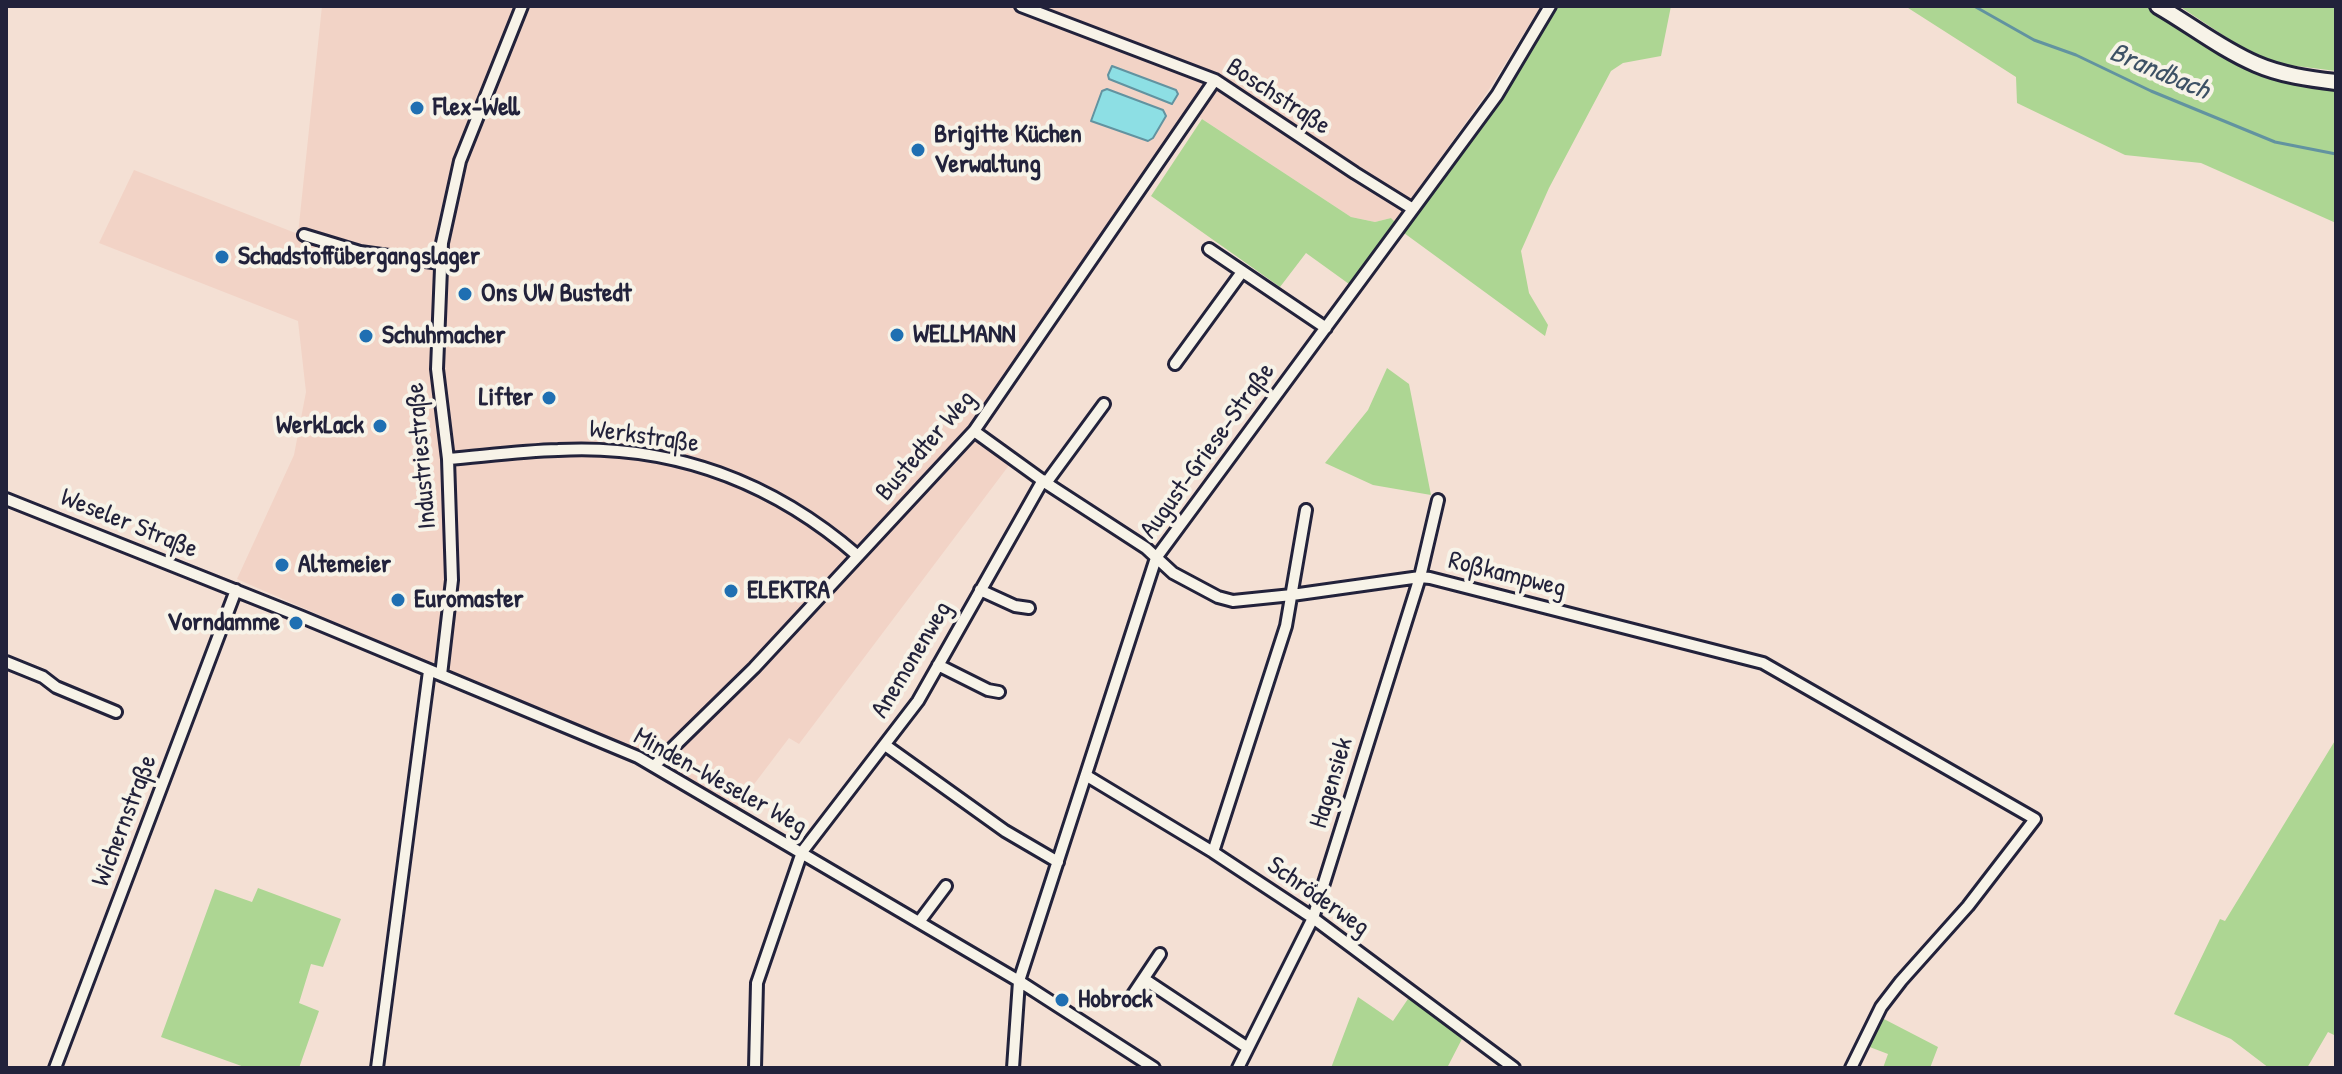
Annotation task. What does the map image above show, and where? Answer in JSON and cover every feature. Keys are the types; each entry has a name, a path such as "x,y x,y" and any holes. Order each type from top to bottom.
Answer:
{"main road":[{"path":"2158,6 2259,65 2296,76 2336,82"}],"street":[{"name":"Industriestraße","path":"441,675 452,580 448,459 437,369 440,263 445,223 460,161 522,6"},
{"name":"Boschstraße","path":"1021,6 1215,80 1413,209"},
{"name":"August-Griese-Straße","path":"1013,1068 1019,981 1156,558 1497,95 1550,6"},
{"name":"Bustedter Weg","path":"655,765 754,668 974,431 1215,80"},
{"path":"304,235 360,252 440,263"},
{"path":"1209,249 1326,328"},
{"path":"1175,364 1242,272"},
{"name":"Anemonenweg","path":"755,1068 757,983 802,852 918,701 1045,481 1104,404"},
{"name":"Roßkampweg","path":"974,431 1146,548 1173,573 1218,597 1233,601 1420,577 1763,663 2035,819 1968,906 1881,1007 1851,1068"},
{"name":"Werkstraße","path":"448,459 560,450 632,453 676,460 717,471 790,505 823,526 858,556"},
{"name":"Weseler Straße","path":"6,499 236,590"},
{"name":"Hagensiek","path":"1238,1068 1313,918 1420,577 1438,500"},
{"path":"1213,852 1286,626 1306,510"},
{"name":"Minden-Weseler Weg","path":"236,590 655,765 1019,981 1154,1068"},
{"name":"Wichernstraße","path":"55,1068 236,590"},
{"path":"980,590 1015,606 1029,608"},
{"path":"6,662 116,712"},
{"path":"938,665 988,690 999,692"},
{"path":"377,1068 429,671"},
{"path":"885,745 1005,831 1058,862"},
{"name":"Schröderweg","path":"1087,776 1213,852 1313,918 1514,1068"},
{"path":"919,922 946,886"},
{"path":"1132,996 1160,954"},
{"path":"1144,979 1248,1048"}],"shaded area":[{"path":"322,6 1541,6 1488,91 1395,222 1391,218 1375,222 1351,217 1190,111 976,417 980,442 1010,464 799,744 789,738 736,808 641,752 237,579 294,455 306,392 298,321 99,243 134,170 298,234"}],"green space":[{"path":"1556,6 1671,6 1661,56 1623,63 1611,71 1549,188 1521,251 1529,293 1548,325 1545,336 1404,233 1433,188 1501,102"},
{"path":"1905,6 2147,6 2234,60 2336,88 2336,223 2201,163 2125,155 2017,103 2016,77"},
{"path":"2179,6 2336,6 2336,71 2281,64 2244,49"},
{"path":"1202,119 1351,217 1375,222 1391,218 1395,222 1349,284 1306,253 1280,287 1151,196"},
{"path":"1387,368 1409,384 1431,495 1373,485 1325,463 1368,410"},
{"path":"2336,739 2336,1036 2328,1032 2307,1068 2269,1068 2231,1039 2174,1014 2220,919 2225,921"},
{"path":"258,888 341,919 323,967 311,964 299,1003 319,1011 299,1068 247,1068 161,1037 215,889 252,902"},
{"path":"1412,993 1464,1035 1447,1068 1331,1068 1358,997 1393,1021"},
{"path":"1882,1018 1938,1047 1930,1068 1883,1068 1888,1054 1867,1046"}],"water":[{"path":"1112,66 1176,90 1178,94 1172,104 1109,79"},
{"path":"1107,89 1163,110 1166,116 1153,138 1148,141 1091,121 1102,91"}],"waterway":[{"name":"Brandbach","path":"1974,6 2034,40 2076,55 2151,91 2275,142 2336,154"}],"place":[{"name":"Flex-Well","path":"417,108"},
{"name":"Brigitte Küchen Verwaltung","path":"918,150"},
{"name":"Schadstoffübergangslager","path":"222,257"},
{"name":"Ons UW Bustedt","path":"465,294"},
{"name":"WELLMANN","path":"897,335"},
{"name":"Schuhmacher","path":"366,336"},
{"name":"Lifter","path":"549,398"},
{"name":"WerkLack","path":"380,426"},
{"name":"Altemeier","path":"282,565"},
{"name":"ELEKTRA","path":"731,591"},
{"name":"Euromaster","path":"398,600"},
{"name":"Vorndamme","path":"296,623"},
{"name":"Hobrock","path":"1062,1000"}]}
